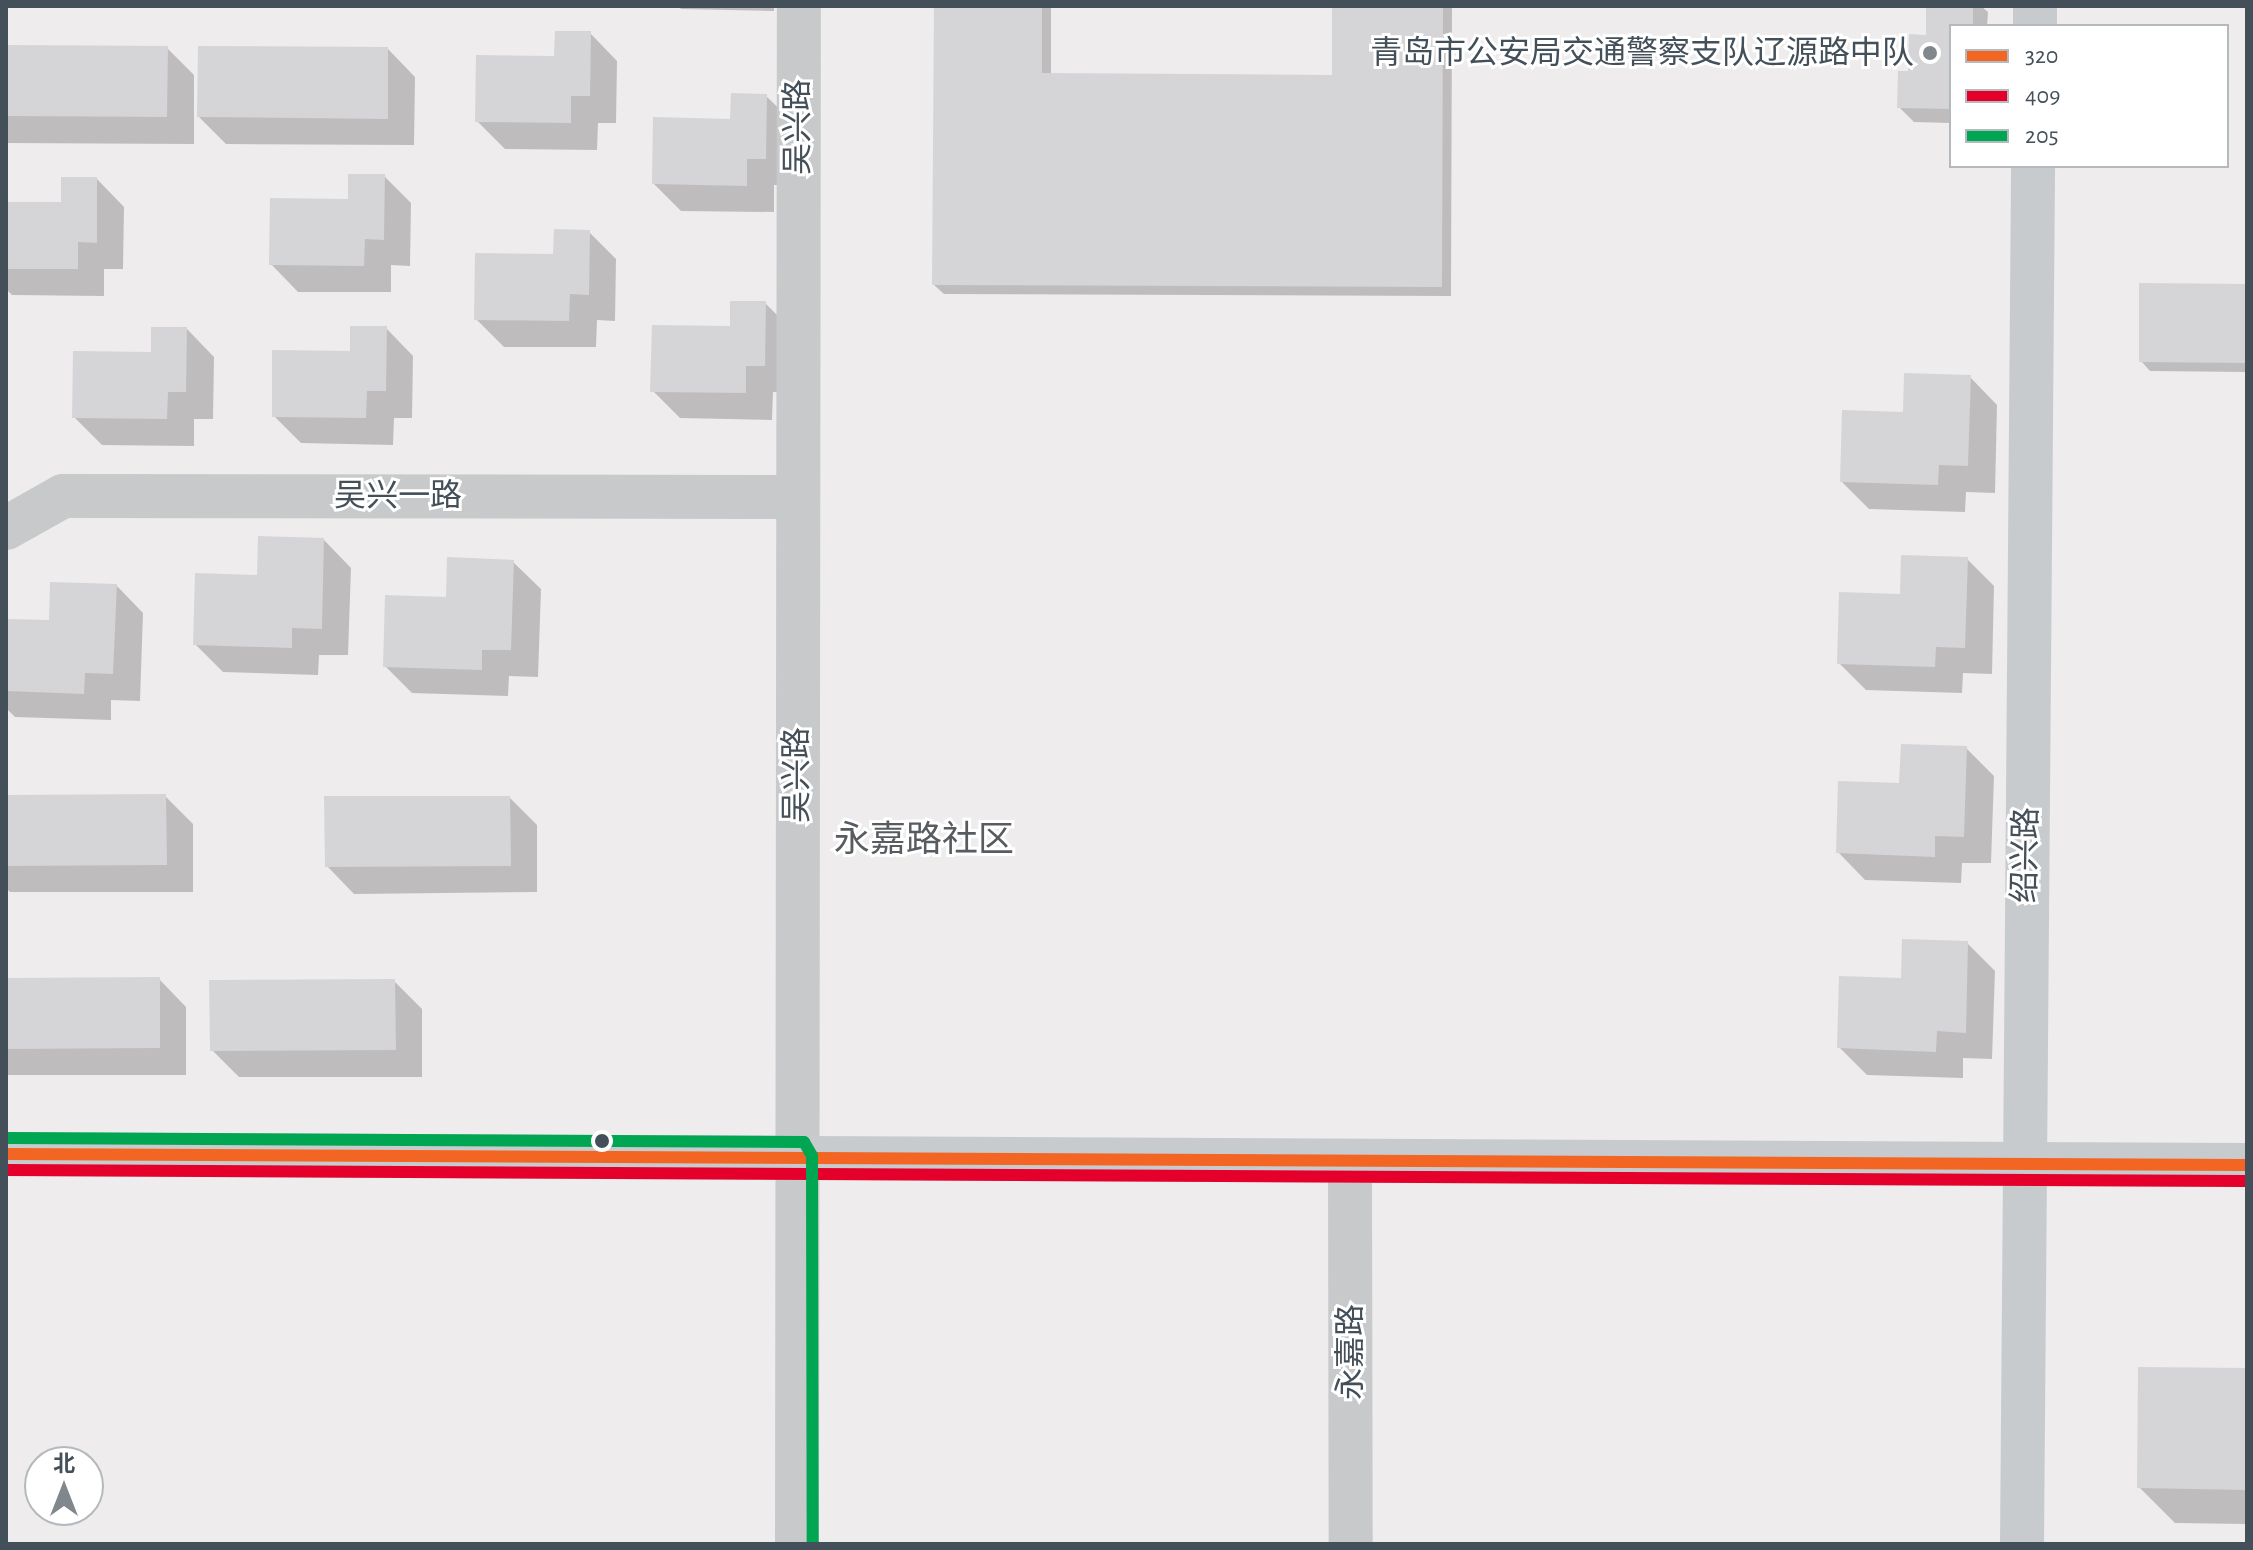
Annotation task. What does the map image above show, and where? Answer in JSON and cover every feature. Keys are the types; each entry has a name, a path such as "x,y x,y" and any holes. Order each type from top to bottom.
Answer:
{"main road":[{"name":"绍兴路","path":"2022,1544 2022,1167 2033,168"},
{"path":"6,1154 796,1156 2022,1167 2247,1165"}],"street":[{"name":"吴兴路","path":"797,1544 799,6"},
{"name":"吴兴一路","path":"6,528 63,496 798,497"},
{"name":"永嘉路","path":"1350,1161 1351,1544"}],"building":[{"path":"934,6 1042,6 1042,73 1332,75 1332,6 1443,6 1442,287 932,285"},
{"name":"青岛市公安局交通警察支队辽源路中队","path":"1926,6 1973,6 1973,24 1949,24 1949,109 1897,108 1898,71 1908,71 1909,34 1926,35"},
{"path":"555,31 591,31 590,96 571,96 571,123 475,122 476,55 554,56"},
{"path":"6,45 168,46 167,117 6,116"},
{"path":"198,46 388,47 388,119 197,117"},
{"path":"731,93 767,94 766,159 747,159 747,186 652,184 653,117 730,119"},
{"path":"348,174 385,174 384,240 365,239 364,266 269,265 270,198 348,199"},
{"path":"61,177 97,177 97,243 78,242 78,269 6,269 6,202 61,202"},
{"path":"554,229 590,230 589,295 570,294 569,321 474,320 475,253 553,254"},
{"path":"2139,283 2247,284 2247,363 2139,362"},
{"path":"730,301 766,301 765,366 746,366 746,393 650,392 652,325 730,326"},
{"path":"350,326 387,326 386,391 367,391 366,418 272,417 272,350 350,351"},
{"path":"151,327 187,327 186,392 168,392 167,419 72,418 73,351 151,352"},
{"path":"1904,373 1971,375 1968,466 1939,465 1938,485 1840,482 1842,410 1903,412"},
{"path":"258,536 324,538 322,629 292,628 292,648 193,645 195,573 257,575"},
{"path":"1901,555 1968,557 1965,648 1936,647 1935,667 1837,664 1839,592 1900,594"},
{"path":"447,557 514,560 511,650 482,650 482,670 383,667 385,595 446,597"},
{"path":"50,582 117,584 113,674 85,673 84,694 6,691 6,619 49,620"},
{"path":"1901,744 1967,746 1964,837 1935,836 1935,857 1836,853 1838,781 1899,783"},
{"path":"166,794 167,865 6,866 6,795"},
{"path":"324,796 510,796 511,866 325,867"},
{"path":"1902,939 1968,941 1966,1033 1937,1031 1936,1052 1837,1048 1839,976 1901,978"},
{"path":"160,977 160,1048 6,1049 6,978"},
{"path":"395,979 396,1050 210,1051 209,980"},
{"path":"2138,1367 2247,1368 2247,1490 2137,1488"}],"transit line":[{"name":"205","path":"6,1138 804,1142 812,1156 813,1544"},
{"name":"320","path":"6,1154 2247,1165"},
{"name":"409","path":"6,1170 2247,1181"}],"place":[{"name":"青岛市公安局交通警察支队辽源路中队","path":"1930,53"}],"district":[{"name":"永嘉路社区","path":"924,841"}]}
